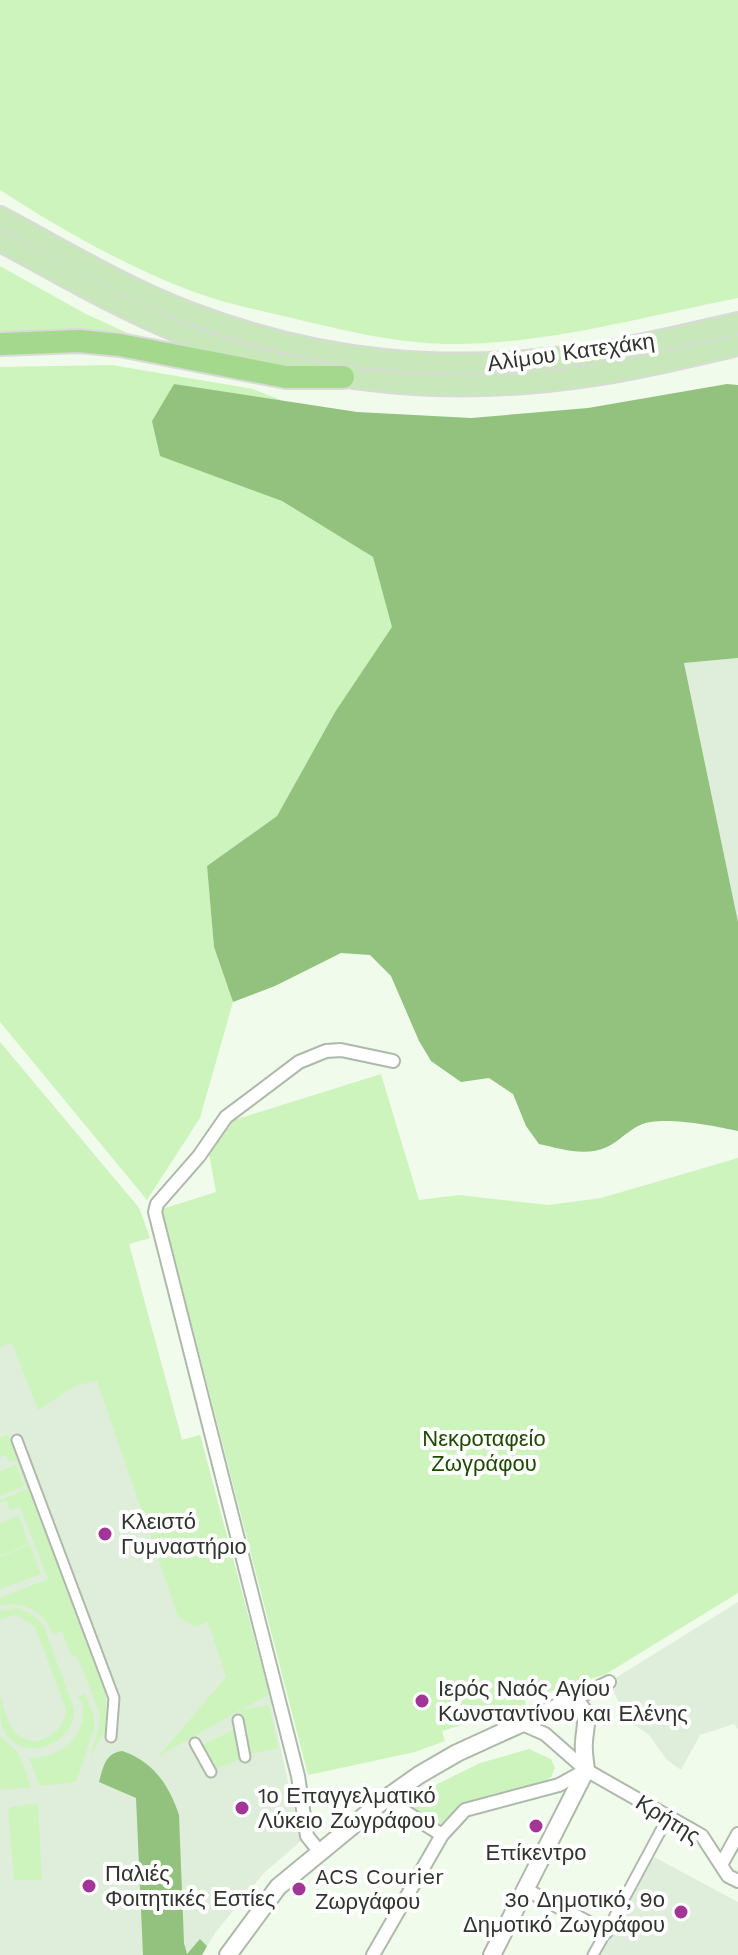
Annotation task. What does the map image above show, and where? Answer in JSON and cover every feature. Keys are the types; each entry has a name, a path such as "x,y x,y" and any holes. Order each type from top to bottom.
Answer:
{"highway":[{"path":"0,344 79,341 120,345 286,377 343,377"}],"main road":[{"name":"Αλίμου Κατεχάκη","path":"0,217 187,312 264,339 346,356 408,364 528,362 593,354 738,323"},
{"name":"Αλίμου Κατεχάκη","path":"0,241 179,332 259,360 343,377 409,386 476,387 599,375 738,345"},
{"path":"680,358 738,360"}],"street":[{"path":"319,1851 307,1836 298,1776 155,1212 157,1204 199,1156 226,1117 299,1062 326,1051 341,1050 393,1061"},
{"path":"17,1440 114,1698 111,1737"},
{"path":"228,1955 278,1887 385,1799 457,1753 609,1682"},
{"path":"492,1955 586,1770 583,1741 587,1719 573,1700"},
{"path":"238,1720 245,1757"},
{"name":"Κρήτης","path":"522,1724 545,1734 586,1770 702,1836 728,1876 738,1881"},
{"path":"195,1743 211,1772"},
{"path":"391,1955 376,1951 442,1835 465,1810 559,1785 586,1770"},
{"path":"385,1799 442,1835"},
{"path":"593,1955 668,1817"},
{"path":"721,1865 738,1834"},
{"path":"527,1890 608,1928"}],"shaded area":[{"path":"738,658 738,922 684,663"},
{"path":"0,1042 139,1208 150,1238 129,1244 182,1440 200,1435 269,1694 301,1841 264,1873 215,1933 202,1955 0,1955"},
{"path":"738,1602 738,1729 734,1724 700,1735 681,1770 667,1760 649,1735 627,1720 609,1682"},
{"name":"3ο Δημοτικό, 9ο Δημοτικό Ζωγράφου","path":"654,1857 738,1902 738,1955 601,1955"}],"green space":[{"path":"0,0 738,0 738,298 566,333 497,342 441,344 340,329 220,301 168,282 94,246 0,190"},
{"path":"0,266 84,313 151,344 0,336"},
{"path":"112,365 253,389 291,404 174,384 160,455 282,501 373,557 393,627 335,712 277,816 207,866 214,947 233,1002 200,1118 147,1200 0,1022 0,367"},
{"path":"174,384 357,412 471,418 588,408 727,384 738,385 738,658 684,663 738,922 738,1131 660,1121 645,1123 599,1150 573,1151 539,1144 526,1126 513,1094 489,1078 461,1082 431,1061 391,976 370,955 341,953 275,986 233,1002 214,947 207,866 277,816 335,712 392,627 373,557 282,501 160,456 152,421"},
{"path":"0,1042 139,1208 150,1238 129,1244 182,1440 200,1435 269,1694 242,1710 269,1705 278,1748 250,1754 240,1710 159,1756 226,1677 208,1622 194,1627 178,1616 97,1381 76,1385 38,1410 12,1343 0,1347"},
{"name":"Νεκροταφείο Ζωγράφου","path":"381,1074 419,1200 459,1195 548,1205 601,1198 738,1158 738,1593 606,1674 525,1700 526,1706 442,1731 445,1741 415,1752 308,1775 162,1209 216,1192 209,1154 234,1120"},
{"path":"8,1435 105,1692 107,1726 89,1759 100,1714 78,1658 70,1653 62,1631 53,1634 39,1614 25,1606 0,1606 0,1598 48,1579 20,1507 10,1510 6,1500 0,1503 0,1500 27,1489 16,1460 9,1462 6,1455 0,1457 0,1437"},
{"path":"16,1465 24,1486 0,1496 0,1471"},
{"path":"19,1516 29,1544 0,1556 0,1523"},
{"path":"30,1545 41,1574 0,1589 0,1557"},
{"path":"16,1608 30,1613 43,1624 74,1709 72,1723 65,1735 42,1747 29,1748 17,1744 7,1736 1,1722 0,1696 12,1728 31,1741 55,1732 66,1709 35,1627 17,1615 0,1619 0,1611"},
{"path":"85,1694 94,1716 94,1729 76,1782 40,1786 29,1758 52,1754 70,1743 81,1726 83,1715 83,1703 77,1697"},
{"path":"238,1728 244,1757 212,1771 199,1746"},
{"path":"0,1736 18,1752 31,1787 0,1790"},
{"path":"529,1749 551,1759 555,1768 551,1777 543,1783 459,1805 440,1825 404,1804 409,1798 480,1763"},
{"path":"122,1751 151,1768 165,1784 175,1804 179,1815 184,1943 187,1954 200,1939 207,1946 202,1955 143,1955 136,1798 99,1782 108,1758"},
{"path":"38,1803 42,1880 14,1880 8,1811 11,1807"}],"place":[{"name":"Κλειστό Γυμναστήριο","path":"105,1534"},
{"name":"Ιερός Ναός Αγίου Κωνσταντίνου και Ελένης","path":"422,1701"},
{"name":"1ο Επαγγελματικό Λύκειο Ζωγράφου","path":"242,1808"},
{"name":"Επίκεντρο","path":"536,1826"},
{"name":"Παλιές Φοιτητικές Εστίες","path":"89,1886"},
{"name":"ACS Courier Ζωργάφου","path":"299,1889"},
{"name":"3ο Δημοτικό, 9ο Δημοτικό Ζωγράφου","path":"681,1912"}]}
